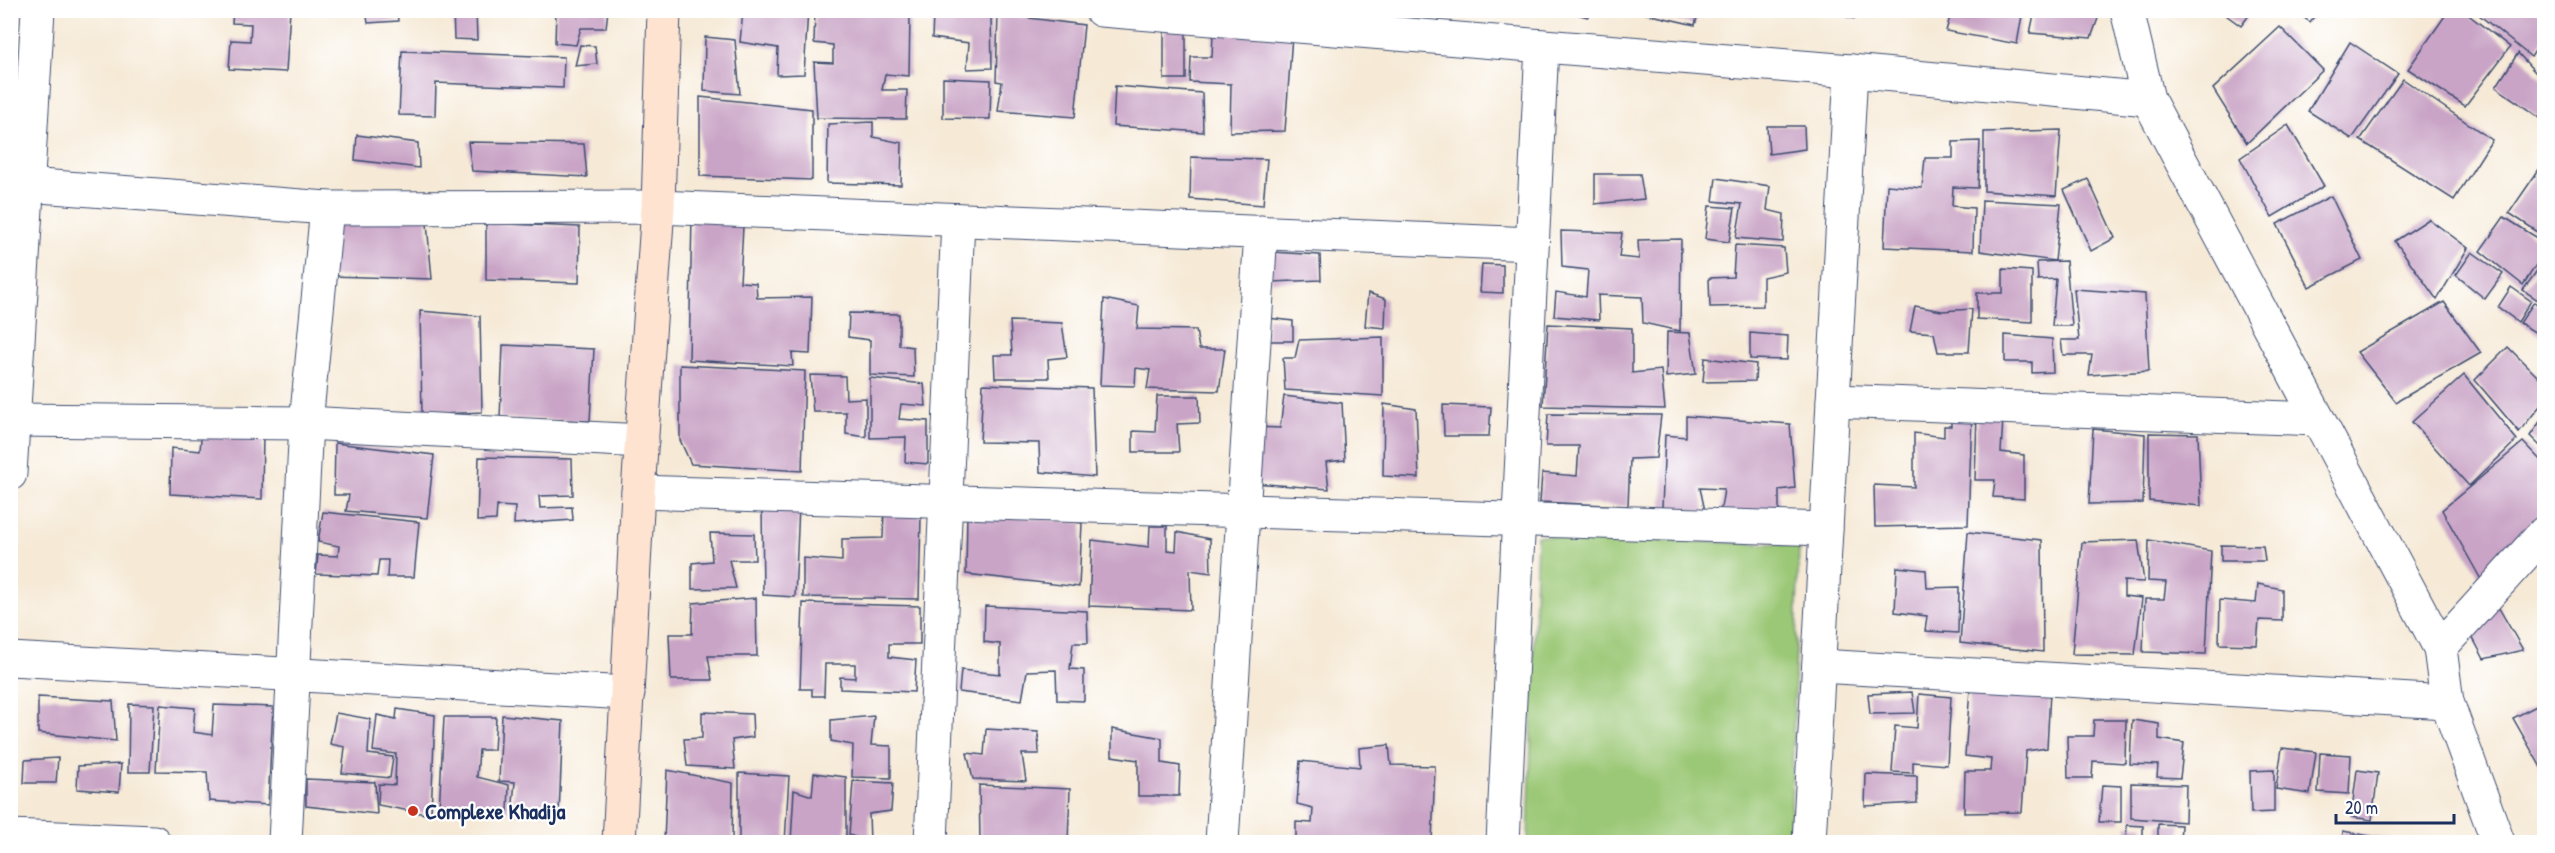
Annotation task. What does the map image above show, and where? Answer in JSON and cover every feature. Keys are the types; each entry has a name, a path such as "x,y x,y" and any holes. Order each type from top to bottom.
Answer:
{"street":[{"path":"10,474 14,420 16,279 27,185 38,10"},
{"path":"619,843 638,492 658,207 664,10"},
{"path":"1101,10 1851,71 2148,99"},
{"path":"2127,10 2148,99 2440,648 2447,702 2498,843"},
{"path":"1503,843 1542,46"},
{"path":"1809,843 1851,71"},
{"path":"27,185 327,208 658,207 1532,244"},
{"path":"285,843 306,423 327,208"},
{"path":"931,843 958,220"},
{"path":"1221,843 1261,232"},
{"path":"1833,401 2318,418"},
{"path":"14,420 306,423 642,441"},
{"path":"638,492 1826,529"},
{"path":"2440,648 2544,533"},
{"path":"10,659 628,693"},
{"path":"1819,666 2447,702"},
{"path":"10,836 154,843"}],"green space":[{"path":"1537,536 1799,545 1790,842 1528,842"}],"building":[{"path":"233,10 290,10 286,72 229,69 231,40 250,41 251,24 232,23"},
{"path":"366,10 397,10 398,21 368,23"},
{"path":"453,10 476,10 477,40 454,39"},
{"path":"556,10 608,10 606,28 581,28 576,45 555,43"},
{"path":"743,10 808,10 804,74 777,75 778,48 740,42"},
{"path":"815,10 850,10 910,15 909,76 885,74 882,90 907,90 906,119 817,118 814,62 833,63 833,45 814,43"},
{"path":"1562,10 1590,10 1588,17"},
{"path":"1630,10 1699,10 1695,25"},
{"path":"1856,10 1855,19 1828,11"},
{"path":"1952,10 2023,10 2017,44 1946,31"},
{"path":"2035,10 2101,10 2091,38 2030,33"},
{"path":"2219,10 2253,10 2241,26"},
{"path":"2293,10 2319,10 2310,22"},
{"path":"2449,10 2462,10 2510,47 2465,106 2408,69"},
{"path":"2473,10 2537,10 2544,17 2544,38 2531,57"},
{"path":"998,14 1084,25 1075,117 998,111 1002,82 996,81"},
{"path":"933,15 991,17 992,68 967,69 969,43 932,38"},
{"path":"1164,25 1186,28 1186,79 1164,79"},
{"path":"2280,27 2323,70 2247,143 2213,89"},
{"path":"1213,32 1292,36 1285,131 1230,132 1231,84 1190,82 1191,57 1212,57"},
{"path":"705,37 735,40 740,94 704,91"},
{"path":"2350,42 2398,74 2352,139 2308,111"},
{"path":"580,45 595,46 597,64 575,66"},
{"path":"402,51 564,57 563,88 436,83 435,116 399,115"},
{"path":"2518,53 2544,82 2544,121 2496,87"},
{"path":"943,78 991,80 990,119 943,118"},
{"path":"2403,79 2492,140 2454,200 2360,140"},
{"path":"1115,86 1202,93 1203,132 1113,126"},
{"path":"700,97 812,109 812,180 700,176"},
{"path":"873,122 873,137 902,143 901,185 827,183 828,124"},
{"path":"2288,125 2324,186 2272,217 2240,158"},
{"path":"1767,126 1804,126 1805,149 1769,154"},
{"path":"2061,130 2056,196 1984,191 1984,132"},
{"path":"357,135 418,143 419,168 355,160"},
{"path":"1980,141 1978,188 1953,187 1952,206 1974,208 1973,251 1884,247 1887,185 1922,188 1925,158 1953,158 1953,142"},
{"path":"468,142 584,144 587,177 472,171"},
{"path":"1191,157 1267,159 1263,205 1190,199"},
{"path":"2542,165 2544,167 2544,236 2509,213"},
{"path":"1595,174 1640,174 1644,199 1595,204"},
{"path":"1716,178 1770,186 1767,210 1784,214 1783,242 1736,238 1742,204 1713,201"},
{"path":"2088,179 2115,238 2091,251 2064,190"},
{"path":"2331,196 2362,260 2309,287 2277,224"},
{"path":"1982,200 2061,204 2055,261 1980,251"},
{"path":"1709,206 1735,208 1729,242 1705,239"},
{"path":"426,212 432,279 330,276 331,213"},
{"path":"692,217 743,226 740,282 756,283 757,298 812,297 810,354 792,353 793,366 689,360"},
{"path":"2504,217 2544,242 2544,253 2523,285 2480,251"},
{"path":"2429,219 2468,248 2437,300 2395,241"},
{"path":"486,223 580,227 579,283 486,280"},
{"path":"1561,231 1622,233 1619,257 1639,259 1638,240 1681,239 1680,331 1643,323 1642,297 1598,295 1599,320 1554,316 1556,292 1586,297 1588,270 1562,267"},
{"path":"1735,245 1784,248 1786,272 1763,277 1763,306 1710,307 1709,278 1733,277"},
{"path":"1272,252 1320,255 1321,280 1271,282"},
{"path":"2472,252 2503,274 2485,299 2456,275"},
{"path":"2066,261 2072,326 2052,326 2056,279 2038,280 2037,262"},
{"path":"2544,261 2544,304 2523,290"},
{"path":"1482,264 1503,265 1503,293 1480,292"},
{"path":"2003,269 2032,271 2032,322 1977,319 1977,293 2003,293"},
{"path":"2511,287 2531,301 2518,322 2498,307"},
{"path":"2074,289 2145,294 2149,371 2089,375 2092,355 2063,355 2061,340 2079,340"},
{"path":"1368,293 1386,299 1385,328 1365,326"},
{"path":"1104,299 1139,306 1137,329 1196,330 1199,349 1225,349 1219,391 1147,389 1150,370 1136,368 1135,386 1100,385"},
{"path":"2444,302 2481,353 2396,402 2357,352"},
{"path":"2534,302 2544,309 2544,338 2520,323"},
{"path":"1915,306 1942,311 1972,309 1969,352 1938,352 1934,333 1910,331"},
{"path":"420,311 480,316 482,412 422,415"},
{"path":"849,313 899,314 899,345 913,347 914,377 870,375 870,340 848,337"},
{"path":"1268,318 1293,321 1293,341 1266,341"},
{"path":"1010,321 1062,323 1067,357 1048,359 1049,378 995,378 994,355 1012,355"},
{"path":"1548,324 1632,328 1632,373 1661,370 1665,409 1543,406"},
{"path":"1667,332 1690,333 1696,374 1666,377"},
{"path":"1750,333 1788,336 1787,360 1750,359"},
{"path":"2005,335 2052,339 2053,372 2032,373 2032,362 2005,362"},
{"path":"1383,337 1383,396 1285,390 1283,358 1295,358 1299,340"},
{"path":"503,345 594,349 590,421 500,418"},
{"path":"2508,347 2544,383 2544,401 2519,432 2475,380"},
{"path":"1705,358 1756,364 1755,381 1703,382"},
{"path":"680,365 805,371 802,471 691,464 680,440"},
{"path":"810,375 845,376 846,399 866,398 866,437 846,434 846,412 813,412"},
{"path":"2464,375 2517,440 2469,486 2412,422"},
{"path":"870,378 924,384 926,406 901,404 899,419 928,421 928,464 905,462 906,437 870,438"},
{"path":"983,384 1092,388 1095,477 1040,472 1039,443 980,442"},
{"path":"1157,396 1199,396 1200,423 1177,424 1179,452 1133,452 1133,431 1155,432"},
{"path":"1284,396 1342,403 1345,460 1326,462 1329,489 1255,483 1257,427 1280,428"},
{"path":"1384,404 1416,409 1419,478 1383,476"},
{"path":"1443,405 1491,407 1489,436 1444,436"},
{"path":"1972,413 1968,525 1875,527 1874,485 1914,487 1914,433 1944,437 1944,426 1951,426 1951,416"},
{"path":"1548,414 1661,415 1656,458 1630,459 1628,506 1540,502 1542,473 1577,476 1579,446 1546,446"},
{"path":"1977,414 2003,419 2001,452 2024,455 2024,499 1993,497 1995,480 1975,480"},
{"path":"1686,416 1790,424 1795,488 1779,490 1779,515 1720,515 1724,489 1700,488 1705,511 1662,508 1665,435 1686,437"},
{"path":"2544,416 2544,450 2530,436"},
{"path":"202,428 263,433 262,499 170,494 171,448 200,451"},
{"path":"2093,429 2145,434 2143,503 2089,504"},
{"path":"2149,433 2198,434 2201,506 2149,501"},
{"path":"2523,442 2544,464 2544,508 2483,583 2442,510"},
{"path":"335,443 434,455 427,518 346,511 349,495 334,495"},
{"path":"479,457 572,459 573,495 539,496 540,508 572,507 573,520 514,524 515,507 497,506 496,520 477,521"},
{"path":"762,503 799,506 795,597 763,595"},
{"path":"967,511 1082,523 1079,587 966,574"},
{"path":"323,512 419,522 414,577 387,577 388,560 379,560 377,576 316,574 318,555 338,556 339,546 318,542"},
{"path":"884,513 921,515 919,599 803,597 803,558 842,561 842,539 883,538"},
{"path":"1150,526 1167,526 1167,550 1176,551 1177,532 1210,539 1211,573 1190,570 1191,610 1089,606 1092,540 1149,547"},
{"path":"1968,532 2042,540 2043,652 1960,643"},
{"path":"710,533 754,534 755,560 729,560 736,588 692,589 692,563 712,561"},
{"path":"2138,540 2144,582 2124,581 2124,596 2142,598 2135,655 2072,654 2082,542"},
{"path":"2149,540 2211,551 2206,654 2143,652 2145,599 2164,599 2166,582 2148,581"},
{"path":"2221,545 2263,546 2265,561 2221,561"},
{"path":"1897,567 1926,570 1927,588 1959,587 1958,633 1925,631 1927,616 1895,612"},
{"path":"2258,584 2282,589 2282,621 2259,620 2257,645 2219,644 2220,600 2256,603"},
{"path":"756,598 757,656 708,656 712,680 671,680 669,634 692,634 693,603"},
{"path":"803,603 920,606 920,644 889,644 889,657 916,660 914,692 840,689 840,677 855,678 855,664 825,664 824,696 812,696 812,689 800,689"},
{"path":"2496,603 2523,650 2484,659 2467,627"},
{"path":"985,606 1087,611 1088,643 1073,643 1070,669 1084,670 1084,701 1057,700 1056,670 1027,671 1022,700 959,692 961,670 1000,674 1000,644 984,642"},
{"path":"1970,689 2050,692 2047,748 2026,751 2022,812 1964,813 1965,771 1990,771 1991,759 1965,756"},
{"path":"1912,692 1915,713 1870,714 1868,694"},
{"path":"1919,694 1951,697 1947,765 1913,762 1913,773 1892,772 1895,726 1917,728"},
{"path":"38,697 113,701 116,741 38,733"},
{"path":"2544,702 2544,768 2542,769 2513,718"},
{"path":"129,704 154,705 150,772 128,772"},
{"path":"160,705 195,708 193,732 212,735 214,705 273,707 268,805 209,801 207,772 156,771"},
{"path":"397,709 435,715 431,815 378,805 379,784 395,785 396,754 373,751 377,715 396,719"},
{"path":"702,712 752,714 753,737 732,740 735,769 687,766 684,739 702,738"},
{"path":"336,713 370,719 368,754 393,757 390,778 342,773 345,747 330,744"},
{"path":"502,715 563,721 559,814 512,813 515,782 499,781"},
{"path":"874,716 871,745 891,746 891,778 852,777 853,745 831,741 831,720"},
{"path":"444,717 496,717 494,750 479,750 477,777 509,785 508,812 439,812"},
{"path":"2094,720 2126,720 2125,763 2093,761 2092,778 2068,778 2067,736 2093,736"},
{"path":"2132,720 2159,724 2159,739 2184,743 2180,778 2157,777 2158,765 2130,764"},
{"path":"986,729 1038,732 1039,754 1022,754 1026,781 973,779 967,753 984,755"},
{"path":"1112,729 1162,738 1162,763 1180,766 1179,796 1138,796 1138,760 1112,756"},
{"path":"1389,745 1391,765 1435,766 1432,842 1296,841 1296,822 1312,823 1313,808 1297,804 1300,761 1360,767 1359,748"},
{"path":"2282,748 2316,752 2310,794 2276,789"},
{"path":"2320,753 2351,755 2349,794 2318,792"},
{"path":"58,758 56,783 24,783 25,760"},
{"path":"121,764 119,792 77,789 78,766"},
{"path":"667,770 733,783 732,842 664,842"},
{"path":"2274,770 2274,812 2251,813 2250,771"},
{"path":"2357,770 2378,773 2372,820 2351,817"},
{"path":"739,773 789,776 785,842 739,842"},
{"path":"814,773 846,777 846,842 791,842 794,790 812,796"},
{"path":"1866,774 1917,776 1917,803 1865,806"},
{"path":"306,779 375,782 377,814 306,806"},
{"path":"853,781 893,783 891,811 869,814 870,842 849,835"},
{"path":"2131,783 2186,785 2185,822 2131,818"},
{"path":"979,785 1070,789 1068,842 980,842"},
{"path":"2102,785 2121,786 2121,822 2099,822"},
{"path":"2158,824 2181,825 2180,842 2126,842 2127,825 2143,826 2143,837 2158,838"},
{"path":"2343,831 2397,841 2397,842 2342,842"}],"place":[{"name":"Complexe Khadija","path":"413,811"}]}
